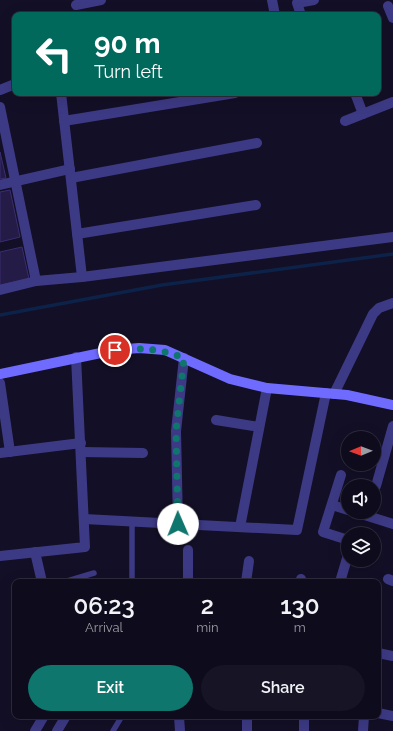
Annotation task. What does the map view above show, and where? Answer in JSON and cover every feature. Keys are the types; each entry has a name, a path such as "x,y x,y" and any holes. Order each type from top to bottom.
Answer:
{"street":[{"path":"76,7 101,0"},
{"path":"272,0 274,12"},
{"path":"300,12 297,3 314,0"},
{"path":"388,6 393,18"},
{"path":"0,90 12,85"},
{"path":"61,96 82,277"},
{"path":"64,121 217,96"},
{"path":"356,96 363,114"},
{"path":"345,121 393,102"},
{"path":"0,107 36,281"},
{"path":"0,185 15,181 70,174 256,143"},
{"path":"77,234 256,205"},
{"path":"0,290 36,281 82,277 393,237"},
{"path":"84,519 297,530 330,394 373,314 379,308 393,303"},
{"path":"0,374 115,350 139,348 165,350 230,379 267,388 330,394 347,394 393,405"},
{"path":"0,556 85,547 76,357"},
{"path":"178,524 176,431 184,358"},
{"path":"0,383 5,453 81,447 143,453"},
{"path":"240,527 267,388"},
{"path":"216,420 260,427"},
{"path":"378,479 393,426"},
{"path":"341,475 323,532 341,538"},
{"path":"332,505 341,508"},
{"path":"377,519 393,524"},
{"path":"188,550 188,579"},
{"path":"34,552 41,579"},
{"path":"246,579 249,561"},
{"path":"341,579 344,567"},
{"path":"381,654 393,656"},
{"path":"381,714 393,716"},
{"path":"35,731 42,719"},
{"path":"57,731 64,719"},
{"path":"179,719 180,731"},
{"path":"247,719 247,731"},
{"path":"304,719 304,731"},
{"path":"363,731 364,719"}],"lane":[{"path":"132,522 132,579"},
{"path":"74,579 94,573"},
{"path":"113,731 120,719"}],"building":[{"path":"0,152 6,178 0,179"},
{"path":"10,190 20,237 0,242 0,192"},
{"path":"22,247 29,279 0,285 0,252"}],"waterway":[{"path":"0,315 162,285 393,254"}],"route":[{"path":"115,350 139,348 165,350 184,358 176,431 178,524"}]}
